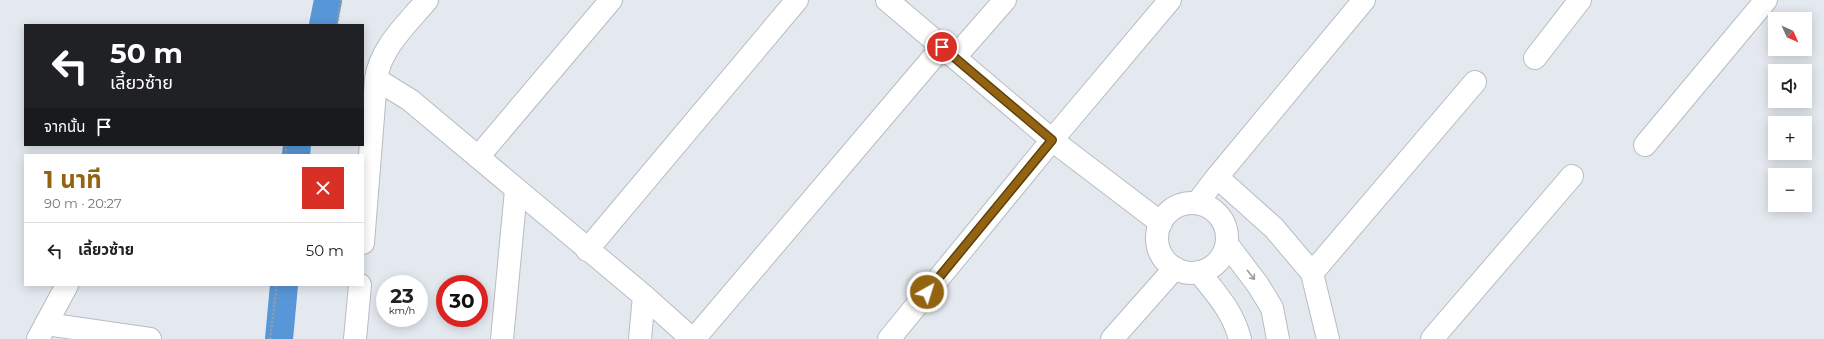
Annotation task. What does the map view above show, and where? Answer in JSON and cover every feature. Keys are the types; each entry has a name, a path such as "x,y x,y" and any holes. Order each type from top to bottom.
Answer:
{"street":[{"path":"364,230 377,70 391,43 427,0"},
{"path":"478,157 611,0"},
{"path":"587,250 797,0"},
{"path":"887,0 1052,140 1161,223"},
{"path":"376,79 410,100 587,250 644,296 693,339 949,52 1004,0"},
{"path":"889,339 1052,140 1170,0"},
{"path":"1197,203 1364,0"},
{"path":"1534,58 1580,0"},
{"path":"1645,145 1766,0"},
{"path":"1312,273 1475,82"},
{"path":"1432,339 1572,176"},
{"path":"1217,177 1274,228 1312,273 1328,339"},
{"path":"502,339 516,190"},
{"path":"1197,203 1210,208 1220,217 1227,230 1227,244 1223,254 1217,263 1208,269 1198,272 1187,272 1175,268 1164,258 1158,244 1158,233 1161,223 1167,214 1176,207 1197,203"},
{"path":"1227,244 1258,285 1272,308 1278,339"},
{"path":"1112,339 1175,268"},
{"path":"1198,272 1223,302 1235,321 1240,339"},
{"path":"66,286 42,332 150,339"},
{"path":"355,339 360,286"},
{"path":"640,339 644,296"}],"path":[{"path":"337,24 341,0"},
{"path":"270,339 277,286"}],"waterway":[{"path":"323,24 328,0"},
{"path":"296,154 297,146"},
{"path":"279,339 284,286"}],"route":[{"path":"927,292 1052,140 942,47"}]}
